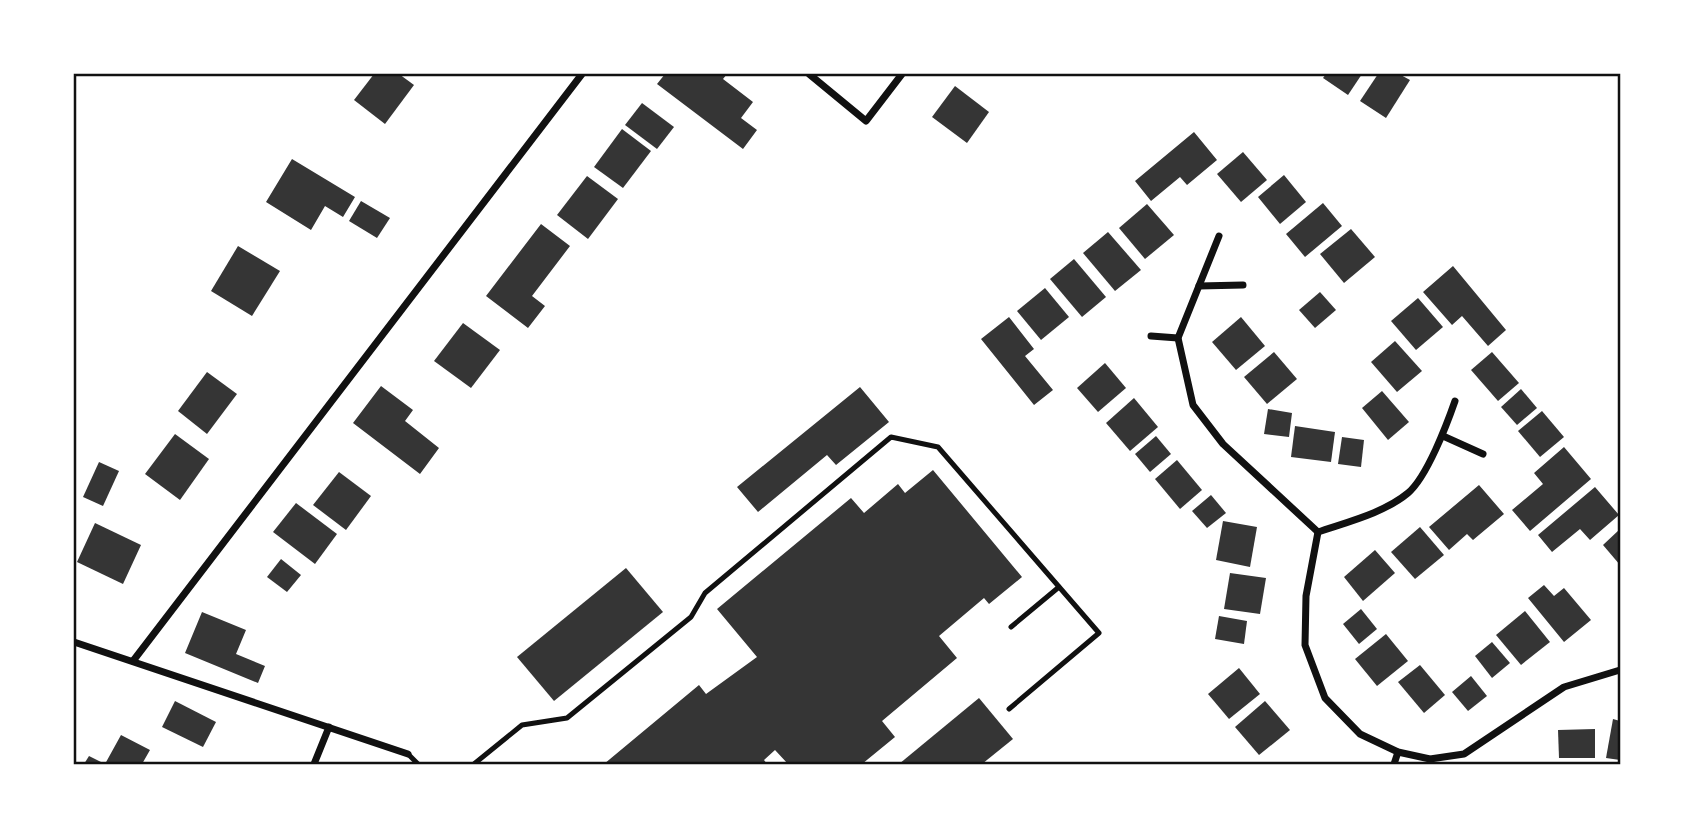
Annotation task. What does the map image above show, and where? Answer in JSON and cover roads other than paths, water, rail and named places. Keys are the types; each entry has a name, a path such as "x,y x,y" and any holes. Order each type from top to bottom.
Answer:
{"street":[{"path":"132,662 582,74"},
{"path":"809,74 866,121 902,74"},
{"path":"1219,236 1178,338 1193,405 1223,444 1318,532"},
{"path":"1199,286 1242,285"},
{"path":"1152,336 1178,338"},
{"path":"1318,532 1363,517 1409,492 1443,436 1455,401"},
{"path":"1443,436 1483,454"},
{"path":"1318,532 1306,596 1306,645 1325,698 1360,734 1398,752 1430,759 1464,754 1564,687 1620,670"},
{"path":"74,642 408,754"},
{"path":"314,765 329,727"},
{"path":"1394,765 1398,752"}],"lane":[{"path":"474,765 523,725 567,718 691,617 705,593 891,437 938,447 1099,633 1009,709"},
{"path":"1011,626 1059,587"},
{"path":"408,754 418,765"}]}
